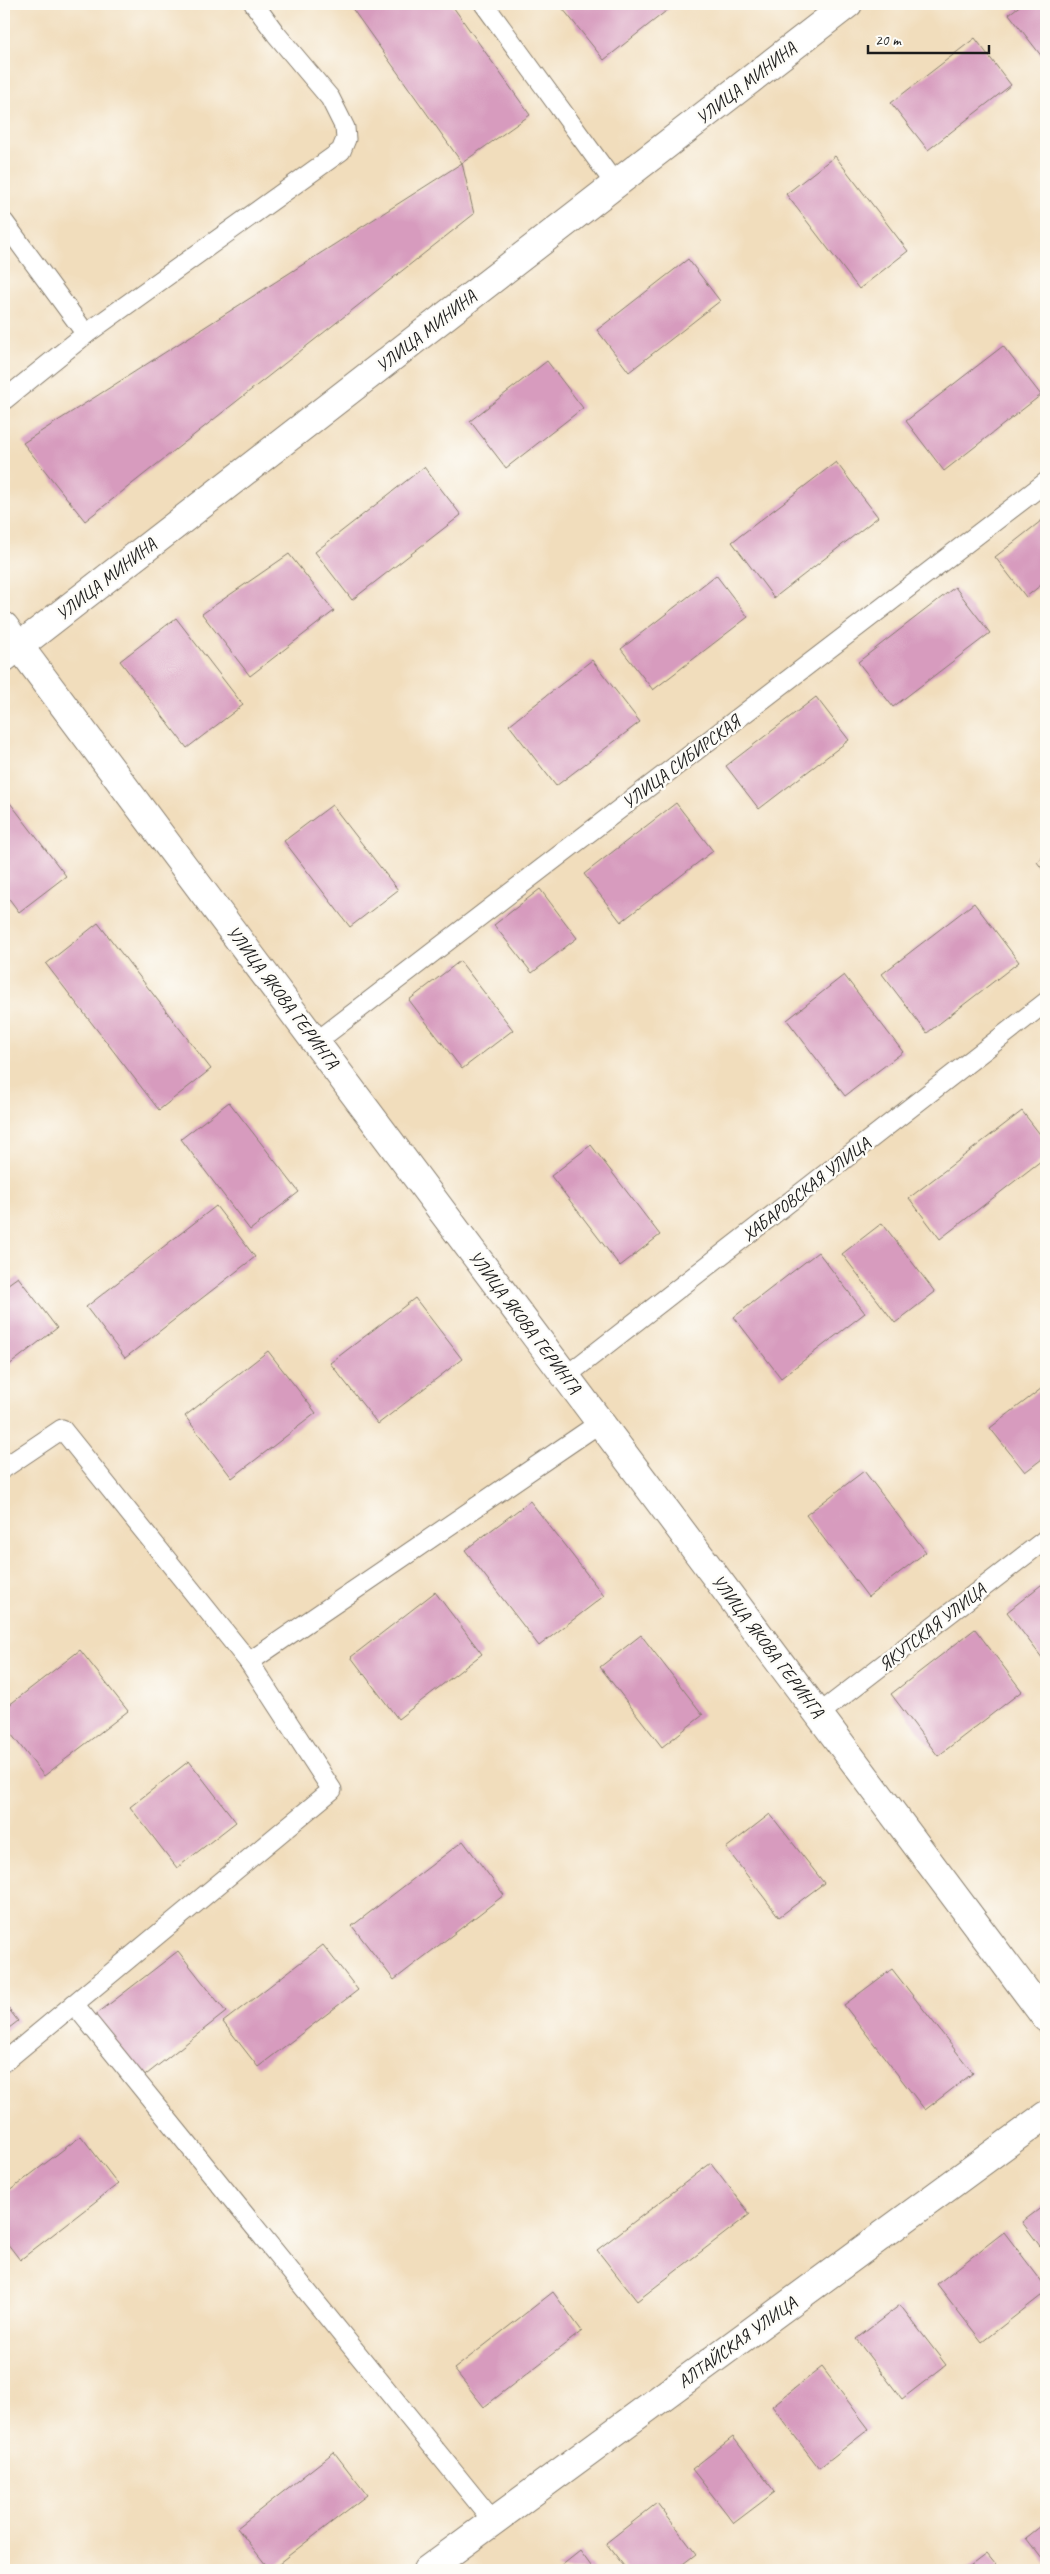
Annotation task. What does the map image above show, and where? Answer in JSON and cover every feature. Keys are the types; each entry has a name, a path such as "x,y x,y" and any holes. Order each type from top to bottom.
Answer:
{"street":[{"name":"УЛИЦА МИНИНА","path":"9,644 615,184 845,5"},
{"name":"УЛИЦА ЯКОВА ГЕРИНГА","path":"9,644 316,1042 1046,2018"},
{"name":"АЛТАЙСКАЯ УЛИЦА","path":"428,2570 1046,2115"}],"lane":[{"path":"4,400 86,334 341,151 346,140 345,128 330,98 276,34 254,4"},
{"path":"484,4 615,184"},
{"path":"4,222 86,334"},
{"name":"УЛИЦА СИБИРСКАЯ","path":"316,1042 1046,482"},
{"name":"ХАБАРОВСКАЯ УЛИЦА","path":"566,1376 1046,1002"},
{"path":"249,1662 601,1422"},
{"path":"4,1468 62,1429 249,1662 332,1790 4,2062"},
{"name":"ЯКУТСКАЯ УЛИЦА","path":"819,1714 1046,1540"},
{"path":"74,2004 493,2521"}],"building":[{"path":"349,4 451,4 530,115 462,163"},
{"path":"559,4 675,4 604,60"},
{"path":"1022,4 1046,4 1046,62 1009,14"},
{"path":"975,38 1011,85 928,150 891,103"},
{"path":"835,156 908,251 859,289 786,194"},
{"path":"462,163 474,214 85,521 23,443"},
{"path":"688,259 720,301 629,372 597,330"},
{"path":"1003,346 1041,395 944,471 906,421"},
{"path":"547,361 583,408 506,468 470,421"},
{"path":"836,462 878,517 774,598 732,542"},
{"path":"424,467 461,515 352,600 315,552"},
{"path":"1046,517 1046,581 1026,597 995,557"},
{"path":"289,554 334,611 250,676 202,614"},
{"path":"716,575 748,617 653,690 621,649"},
{"path":"955,587 990,633 893,707 858,662"},
{"path":"176,618 243,705 187,748 120,661"},
{"path":"592,660 640,722 556,786 509,725"},
{"path":"816,697 849,740 759,809 726,766"},
{"path":"4,795 66,876 19,912 4,892"},
{"path":"676,803 713,851 621,922 584,874"},
{"path":"332,805 398,890 350,927 284,841"},
{"path":"1046,854 1046,874 1037,862"},
{"path":"540,889 577,938 532,973 494,925"},
{"path":"974,903 1019,962 927,1033 882,974"},
{"path":"98,923 211,1069 159,1110 46,964"},
{"path":"460,961 513,1030 462,1069 409,1000"},
{"path":"844,975 903,1052 845,1096 787,1020"},
{"path":"229,1102 299,1192 250,1230 181,1139"},
{"path":"1022,1111 1046,1142 1046,1157 940,1239 909,1198"},
{"path":"591,1145 660,1235 620,1266 551,1176"},
{"path":"216,1206 255,1257 125,1358 86,1307"},
{"path":"882,1223 935,1292 895,1323 842,1254"},
{"path":"818,1252 865,1313 781,1378 734,1317"},
{"path":"18,1277 57,1328 4,1369 4,1287"},
{"path":"415,1298 462,1359 378,1424 330,1363"},
{"path":"268,1351 316,1413 232,1478 185,1416"},
{"path":"1046,1385 1046,1456 1025,1472 990,1428"},
{"path":"864,1471 926,1552 868,1597 806,1515"},
{"path":"530,1501 604,1596 539,1646 465,1550"},
{"path":"1046,1581 1046,1663 1007,1612"},
{"path":"435,1592 482,1654 398,1719 351,1657"},
{"path":"975,1629 1022,1691 938,1756 891,1694"},
{"path":"641,1635 703,1715 662,1747 600,1667"},
{"path":"80,1650 128,1711 44,1776 4,1725 4,1709"},
{"path":"189,1761 236,1822 177,1868 130,1807"},
{"path":"770,1814 824,1883 779,1917 726,1848"},
{"path":"463,1841 504,1895 394,1980 352,1926"},
{"path":"323,1945 358,1990 258,2067 223,2022"},
{"path":"178,1951 226,2012 142,2078 94,2016"},
{"path":"892,1969 973,2073 925,2110 844,2005"},
{"path":"4,2003 18,2021 4,2032"},
{"path":"81,2136 118,2184 20,2260 4,2239 4,2195"},
{"path":"711,2163 750,2214 637,2301 597,2250"},
{"path":"1046,2204 1046,2254 1022,2222"},
{"path":"1004,2232 1046,2287 1046,2292 982,2342 937,2284"},
{"path":"553,2292 582,2331 484,2407 454,2369"},
{"path":"900,2305 946,2365 902,2399 856,2339"},
{"path":"822,2367 869,2429 819,2468 772,2406"},
{"path":"733,2437 775,2492 734,2523 692,2469"},
{"path":"334,2452 367,2495 270,2570 237,2528"},
{"path":"657,2503 696,2554 675,2570 627,2570 606,2543"},
{"path":"1046,2522 1046,2564 1026,2538"},
{"path":"580,2551 594,2570 556,2570"},
{"path":"987,2554 1000,2570 966,2570"}]}
